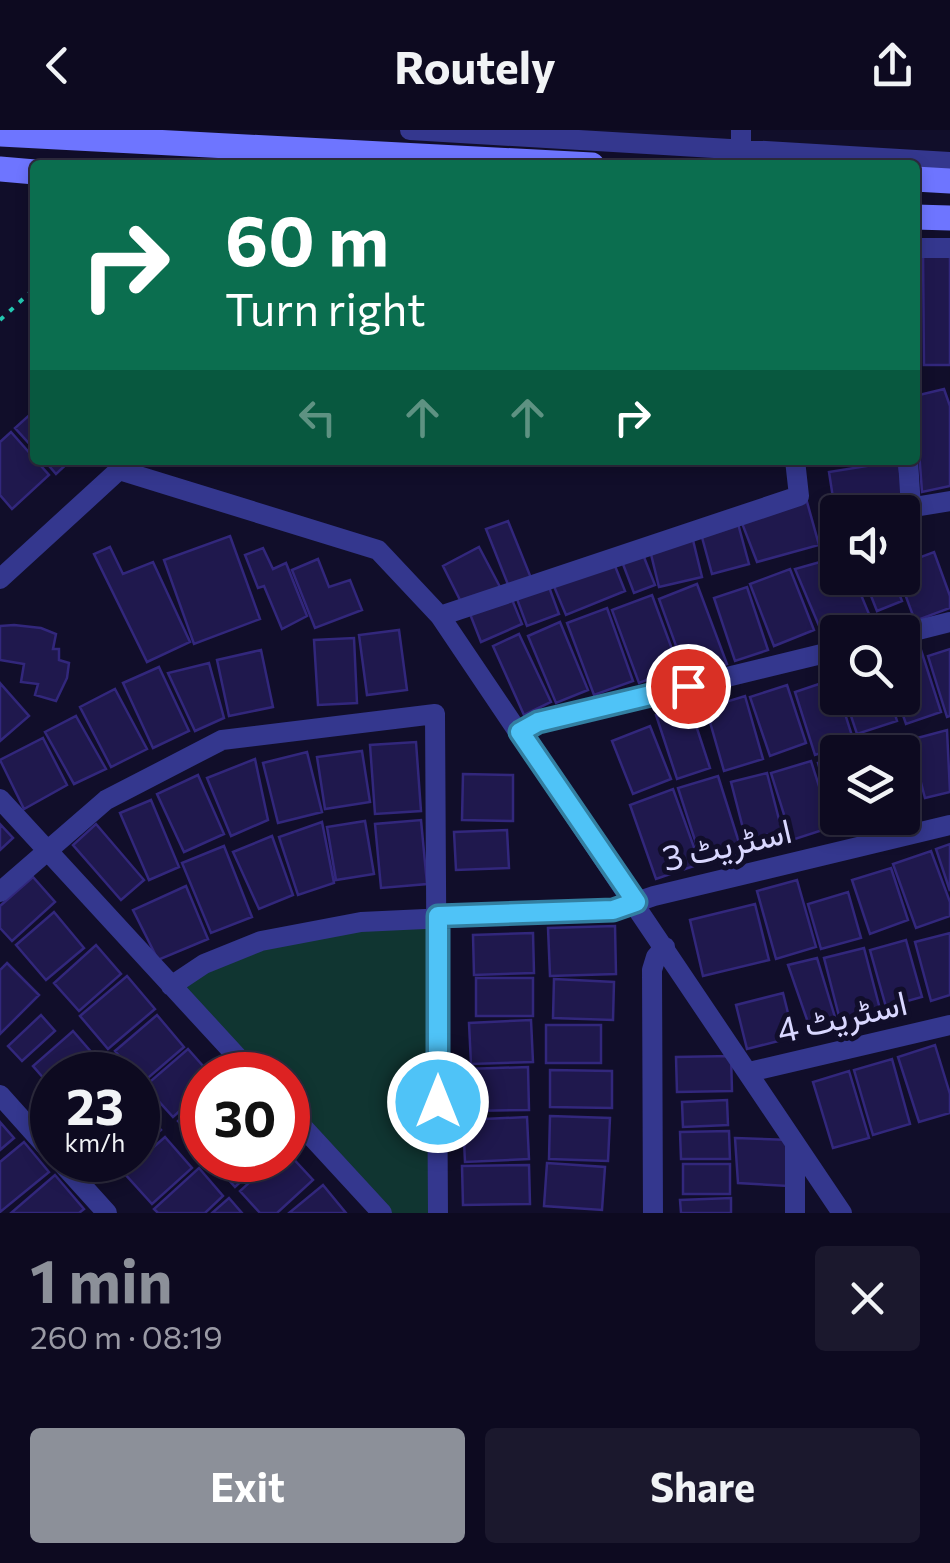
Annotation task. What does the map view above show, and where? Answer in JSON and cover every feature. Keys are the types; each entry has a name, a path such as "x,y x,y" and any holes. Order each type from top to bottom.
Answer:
{"main road":[{"path":"0,134 166,137 485,160"},
{"path":"0,169 30,172"},
{"path":"920,179 950,180"},
{"path":"920,217 950,218"}],"street":[{"path":"410,130 613,135 950,162"},
{"path":"459,131 464,159"},
{"path":"920,248 950,248"},
{"path":"0,578 120,465 378,550 440,616 842,1213"},
{"path":"440,616 799,496 796,465"},
{"path":"908,465 910,495"},
{"path":"920,506 950,501"},
{"path":"920,630 950,622"},
{"path":"520,732 538,722 820,654"},
{"path":"0,892 106,800 222,740 435,714 438,1213"},
{"path":"0,799 233,1052"},
{"name":"اسٹریٹ 3","path":"171,986 204,964 261,941 361,922 613,910 950,825"},
{"path":"653,1213 652,970 665,947"},
{"name":"اسٹریٹ 4","path":"750,1072 950,1025"},
{"path":"0,1095 30,1128"},
{"path":"310,1135 382,1213"},
{"path":"795,1142 795,1213"},
{"path":"79,1182 107,1213"}],"path":[{"path":"0,320 30,293"}],"green space":[{"path":"437,916 438,1213 382,1213 310,1135 310,1052 233,1052 171,986 261,941"}],"building":[{"path":"950,251 950,365 924,365 923,252"},
{"path":"944,389 950,406 950,486 922,492 920,465 920,395"},
{"path":"30,414 30,444 15,428"},
{"path":"11,432 30,454 30,465 40,465 49,475 12,509 0,495 0,442"},
{"path":"48,465 66,465 56,474"},
{"path":"899,465 904,495 833,495 829,472"},
{"path":"804,491 819,545 757,562 740,518"},
{"path":"737,520 749,564 712,574 700,530"},
{"path":"508,521 531,578 509,587 486,529"},
{"path":"230,536 260,619 194,644 164,560"},
{"path":"692,536 702,577 659,587 649,546"},
{"path":"110,547 123,574 153,562 190,642 147,662 94,554"},
{"path":"479,547 500,587 463,606 443,566"},
{"path":"263,548 273,569 286,563 307,616 282,629 264,586 258,588 245,555"},
{"path":"642,552 655,585 634,593 621,559"},
{"path":"934,552 950,596 950,608 920,619 920,615 913,615 905,595 920,595 920,557"},
{"path":"318,559 329,587 350,580 362,610 315,628 292,570"},
{"path":"613,561 625,591 566,615 553,584"},
{"path":"820,562 820,595 861,595 869,614 820,615 820,628 795,569"},
{"path":"790,569 814,630 774,646 750,584"},
{"path":"697,584 727,664 688,679 659,599"},
{"path":"549,587 559,614 527,626 517,599"},
{"path":"747,587 768,650 735,661 714,598"},
{"path":"652,595 679,668 639,683 612,610"},
{"path":"871,595 900,595 902,601 877,611"},
{"path":"511,597 522,624 481,642 470,614"},
{"path":"607,608 633,681 594,695 567,623"},
{"path":"560,622 588,690 556,703 528,636"},
{"path":"0,626 56,634 53,649 59,649 59,660 69,663 56,701 35,695 38,684 21,682 24,664 0,660"},
{"path":"399,630 407,690 367,695 359,635"},
{"path":"519,634 551,702 524,715 493,646"},
{"path":"354,638 357,703 318,705 314,640"},
{"path":"950,649 950,716 947,717 928,656"},
{"path":"261,650 273,707 229,716 217,660"},
{"path":"920,650 941,712 906,724 903,715 920,715"},
{"path":"209,663 224,718 195,731 168,673"},
{"path":"159,667 189,731 153,748 123,683"},
{"path":"0,683 29,716 0,741"},
{"path":"820,684 820,715 845,715 852,735 820,735 820,753 815,755 795,692"},
{"path":"787,685 806,743 770,756 750,697"},
{"path":"115,689 147,749 111,767 80,707"},
{"path":"745,696 763,759 724,771 706,708"},
{"path":"689,704 710,768 677,779 656,715"},
{"path":"851,715 895,715 897,721 857,734"},
{"path":"76,716 106,769 74,784 45,732"},
{"path":"650,726 671,779 633,794 612,741"},
{"path":"947,730 950,792 925,798 920,779 920,737"},
{"path":"43,738 67,785 24,809 0,760"},
{"path":"416,742 421,811 375,814 370,745"},
{"path":"362,751 370,802 325,809 317,757"},
{"path":"307,752 322,812 278,823 263,763"},
{"path":"255,759 268,820 231,836 207,778"},
{"path":"811,761 820,789 820,831 792,840 771,773"},
{"path":"767,773 782,831 746,840 731,782"},
{"path":"463,774 513,775 513,821 462,820"},
{"path":"198,775 224,834 184,852 157,794"},
{"path":"718,776 742,852 703,865 678,788"},
{"path":"673,789 700,864 656,879 630,805"},
{"path":"151,800 179,867 149,880 120,813"},
{"path":"421,820 427,884 381,888 375,824"},
{"path":"365,821 374,874 336,880 327,827"},
{"path":"322,822 334,883 298,895 279,837"},
{"path":"0,824 13,838 0,850"},
{"path":"96,824 144,880 121,900 73,845"},
{"path":"507,830 509,868 456,870 454,832"},
{"path":"272,836 293,895 259,909 233,852"},
{"path":"950,844 950,891 936,849"},
{"path":"224,846 252,917 211,933 182,863"},
{"path":"931,851 950,902 950,916 916,928 893,864"},
{"path":"891,868 908,920 870,934 852,880"},
{"path":"33,877 55,902 12,941 0,928 0,906"},
{"path":"797,880 816,947 776,959 757,891"},
{"path":"186,886 208,939 158,960 133,910"},
{"path":"848,892 861,938 821,949 808,904"},
{"path":"755,904 769,960 703,976 690,920"},
{"path":"54,912 84,948 46,980 16,945"},
{"path":"615,926 616,974 550,976 548,928"},
{"path":"533,933 534,973 474,975 473,935"},
{"path":"950,933 950,995 931,1001 915,942"},
{"path":"906,940 922,997 886,1007 870,950"},
{"path":"96,945 121,974 79,1011 54,983"},
{"path":"864,948 880,1009 840,1020 824,958"},
{"path":"817,958 838,1027 812,1034 788,965"},
{"path":"7,963 39,995 0,1034 0,970"},
{"path":"127,976 155,1009 108,1049 80,1016"},
{"path":"476,978 533,978 533,1016 476,1016"},
{"path":"554,979 614,982 613,1020 553,1018"},
{"path":"783,993 794,1037 747,1049 736,1005"},
{"path":"41,1015 55,1031 22,1061 8,1046"},
{"path":"157,1015 184,1047 160,1068 160,1052 115,1051"},
{"path":"531,1020 533,1062 471,1064 469,1023"},
{"path":"546,1025 601,1025 601,1063 546,1063"},
{"path":"73,1031 91,1052 49,1052"},
{"path":"935,1045 950,1094 950,1113 919,1122 898,1057"},
{"path":"180,1056 180,1111 173,1117 160,1103 160,1073"},
{"path":"731,1056 732,1091 677,1092 676,1057"},
{"path":"892,1059 910,1124 873,1135 854,1070"},
{"path":"528,1067 529,1110 467,1111 466,1069"},
{"path":"550,1070 612,1071 612,1108 550,1107"},
{"path":"849,1071 869,1138 833,1148 813,1082"},
{"path":"727,1100 728,1125 683,1127 682,1102"},
{"path":"550,1116 610,1118 608,1161 549,1159"},
{"path":"527,1117 529,1159 465,1162 463,1120"},
{"path":"0,1122 14,1138 0,1150"},
{"path":"729,1131 730,1159 681,1159 680,1132"},
{"path":"165,1137 180,1154 180,1179 152,1204 132,1182 160,1182 160,1141"},
{"path":"735,1138 791,1140 788,1186 738,1183"},
{"path":"24,1142 30,1149 30,1182 37,1182 0,1212 0,1162"},
{"path":"547,1163 605,1167 602,1210 544,1206"},
{"path":"683,1164 730,1164 730,1194 683,1194"},
{"path":"529,1165 530,1204 463,1205 462,1166"},
{"path":"310,1177 313,1180 277,1213 260,1213 240,1191 250,1182 310,1182"},
{"path":"47,1182 61,1182 84,1209 79,1213 11,1213"},
{"path":"184,1182 211,1182 223,1196 205,1213 158,1213 154,1209"},
{"path":"323,1185 346,1213 289,1213"},
{"path":"229,1198 242,1213 212,1213"},
{"path":"731,1198 731,1213 681,1213 680,1200"}],"route":[{"path":"438,1102 438,916 613,910 636,902 520,732 538,722 688,686"}]}
